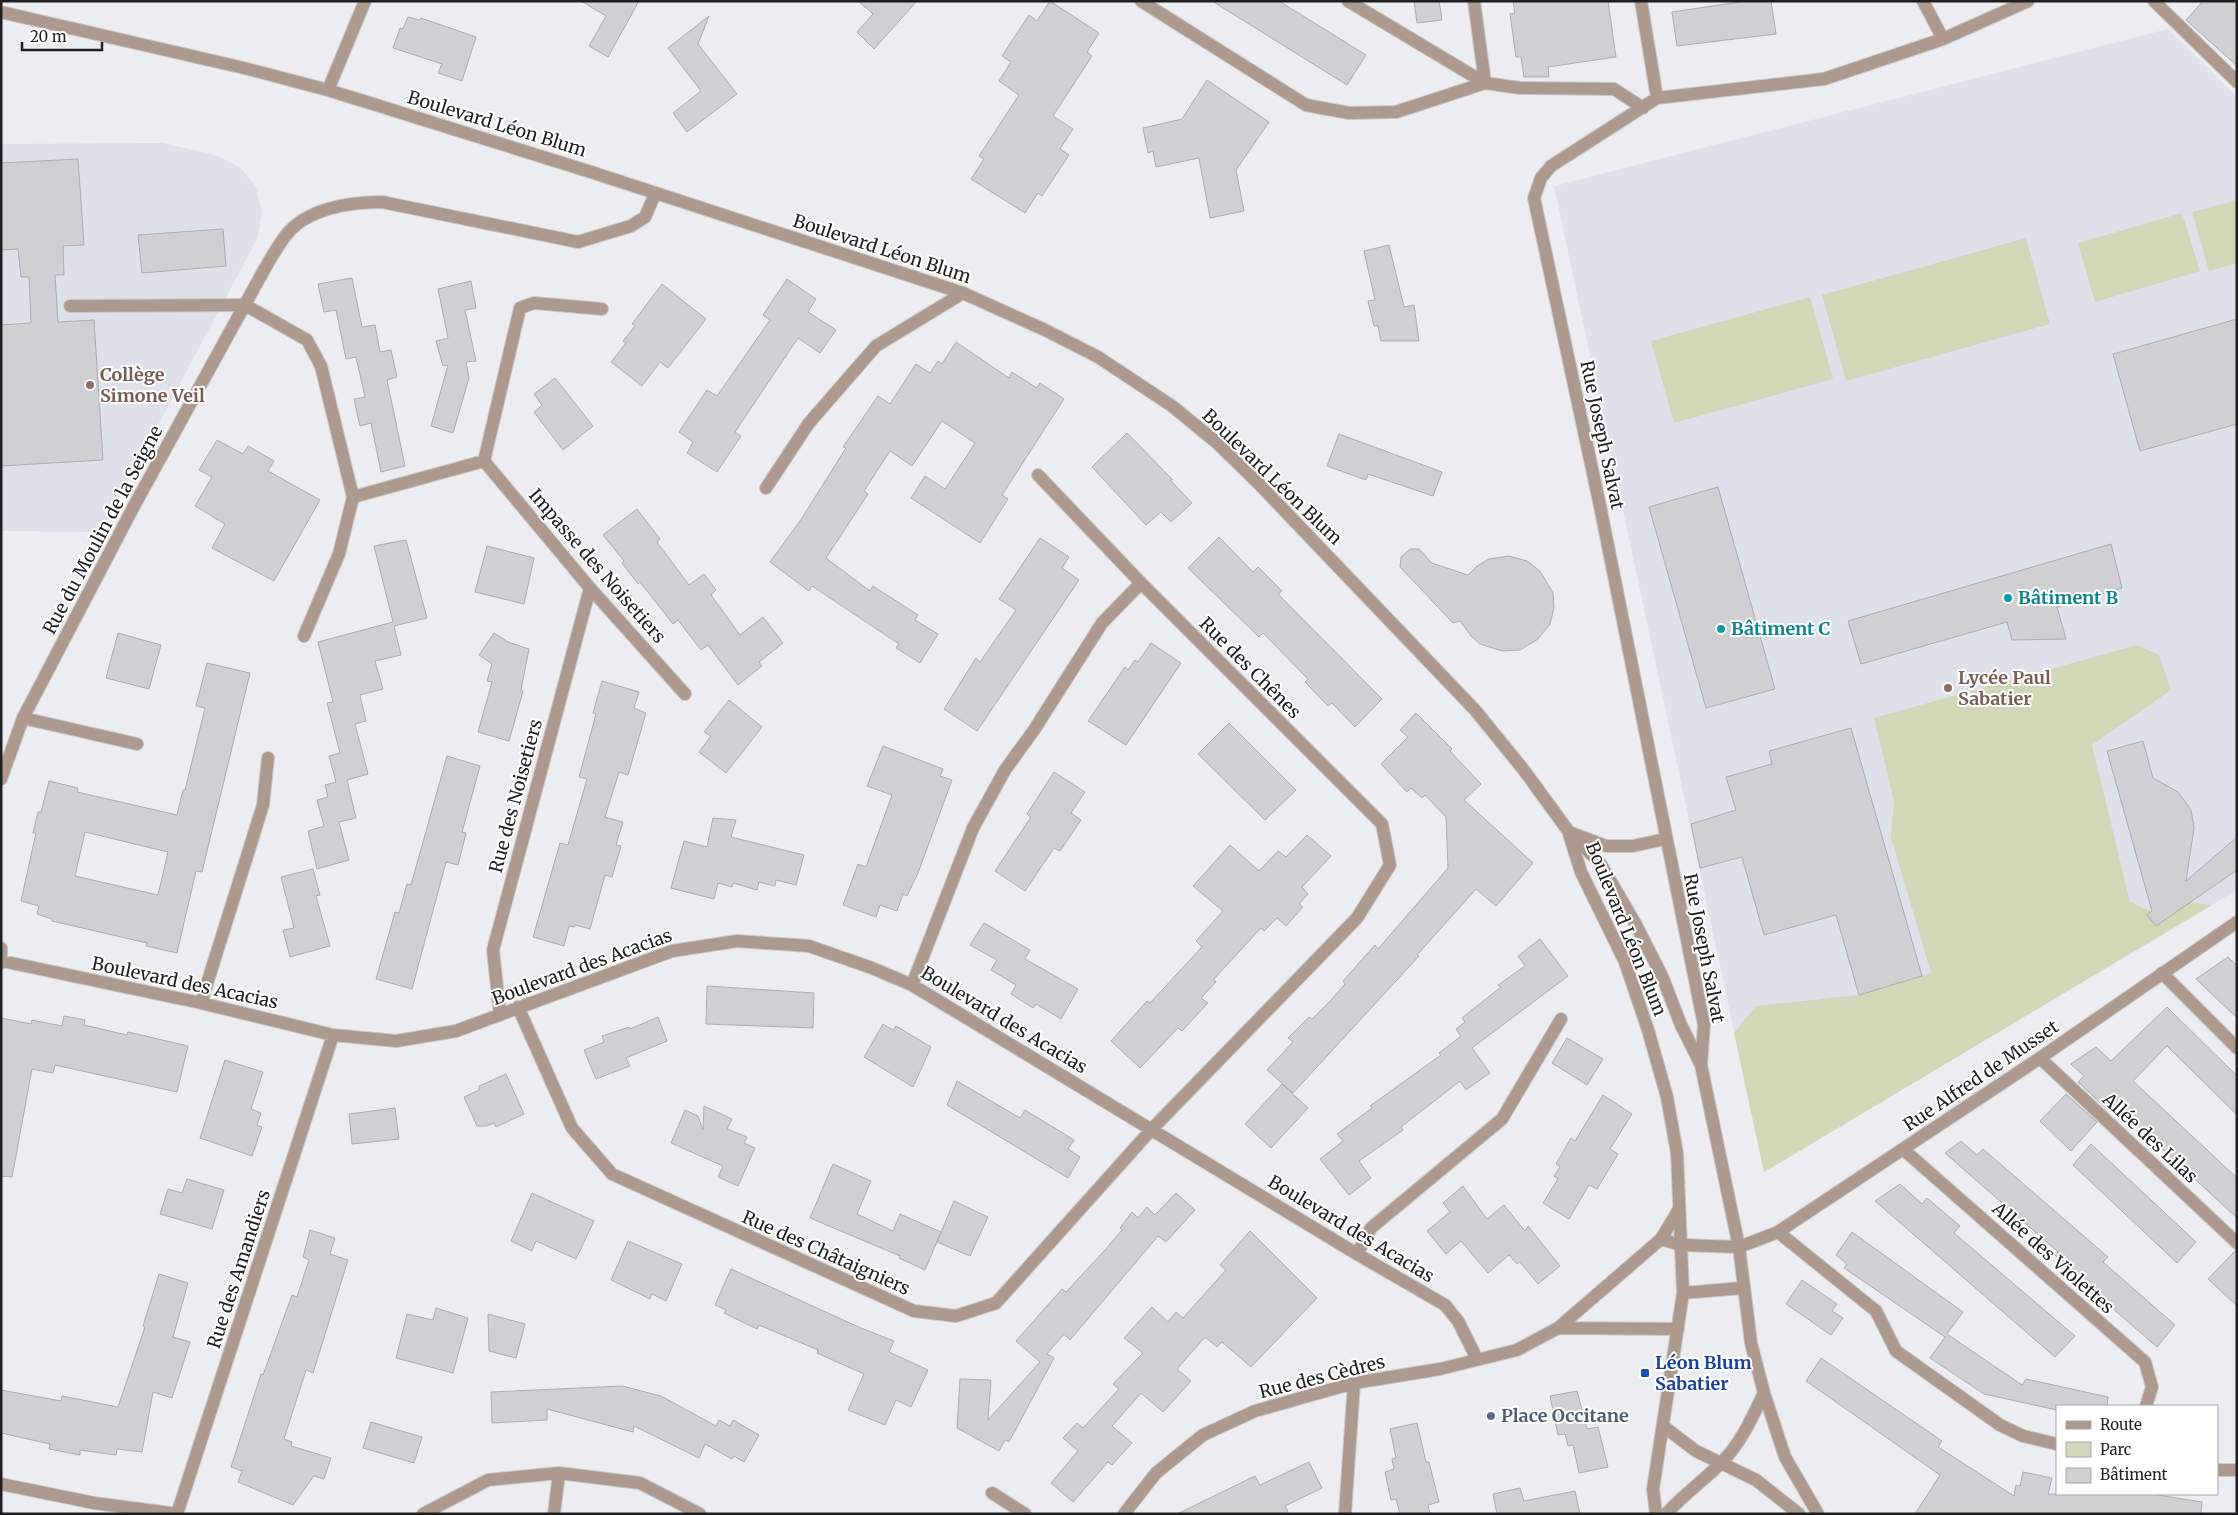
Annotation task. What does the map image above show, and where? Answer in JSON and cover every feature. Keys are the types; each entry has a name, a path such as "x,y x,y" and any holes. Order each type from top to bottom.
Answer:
{"street":[{"path":"328,90 365,1"},
{"path":"1141,1 1306,105 1349,113 1396,112 1485,83"},
{"path":"1348,1 1485,83 1520,88 1614,89 1643,108"},
{"path":"1474,1 1485,83"},
{"path":"1641,1 1657,98 1824,79 1943,39 2028,1"},
{"path":"1923,1 1943,39"},
{"path":"2154,1 2237,82"},
{"name":"Boulevard Léon Blum","path":"1,12 244,68 328,90 963,293 1045,330 1098,357 1172,406 1216,442 1258,483 1475,710 1523,769 1569,832 1600,863 1636,923 1662,976 1681,1024 1701,1065 1738,1246 1750,1343 1785,1457 1818,1514"},
{"name":"Rue Joseph Salvat","path":"1657,98 1551,166 1541,178 1534,198 1596,487 1665,839 1704,1024 1701,1065"},
{"name":"Rue du Moulin de la Seigne","path":"1,779 23,718 134,506 264,270 288,233 301,222 335,206 358,202 382,202 578,242 631,226 646,217 655,194"},
{"path":"766,488 809,423 876,346 963,293"},
{"path":"353,497 484,461 520,308 534,303 602,309"},
{"path":"70,306 245,305 307,340 321,366 353,497 339,554 304,636"},
{"name":"Impasse des Noisetiers","path":"484,461 590,588 685,694"},
{"name":"Rue des Chênes","path":"1038,475 1141,583 1382,824 1390,865 1357,918 1151,1130"},
{"path":"912,985 973,828 1005,770 1034,730 1102,623 1141,583"},
{"name":"Rue des Noisetiers","path":"500,1015 493,950 590,588"},
{"path":"23,718 137,744"},
{"path":"201,1003 263,805 268,758"},
{"path":"1569,832 1606,846 1633,846 1665,839"},
{"name":"Boulevard Léon Blum","path":"1569,832 1581,872 1625,962 1648,1030 1667,1097 1677,1153 1683,1293 1653,1489 1656,1514"},
{"name":"Rue Alfred de Musset","path":"1738,1246 1778,1232 1904,1150 2237,922"},
{"name":"Boulevard des Acacias","path":"2,962 201,1003 333,1035 396,1041 456,1031 672,951 737,941 809,946 872,968 912,985 1357,1254 1445,1305 1458,1321 1477,1360"},
{"path":"1,948 2,962"},
{"path":"2162,973 2237,1048"},
{"name":"Rue des Châtaigniers","path":"518,1007 572,1128 612,1174 914,1311 956,1316 996,1303 1151,1130"},
{"path":"1357,1254 1371,1228 1502,1119 1562,1018"},
{"name":"Rue des Amandiers","path":"177,1514 333,1035"},
{"name":"Allée des Lilas","path":"2040,1058 2237,1243"},
{"name":"Allée des Violettes","path":"1904,1150 2145,1362 2152,1387 2146,1405"},
{"name":"Rue des Cèdres","path":"1124,1514 1156,1473 1204,1435 1255,1411 1354,1383 1440,1369 1517,1350 1558,1328 1661,1239 1679,1209"},
{"path":"1778,1232 1876,1311 1896,1351 2000,1425 2023,1436 2056,1444"},
{"path":"1661,1239 1681,1244 1738,1246"},
{"path":"1683,1293 1742,1288"},
{"name":"Rue des Cèdres","path":"1558,1328 1678,1329"},
{"path":"1345,1514 1354,1383"},
{"path":"1666,1514 1684,1494 1721,1463 1744,1435 1764,1393"},
{"path":"1664,1426 1696,1451 1756,1480 1799,1514"},
{"path":"2218,1470 2237,1470"},
{"path":"424,1514 488,1480 559,1473 640,1483 700,1514"},
{"path":"554,1514 559,1473"},
{"path":"1,1484 94,1508 177,1514"},
{"path":"992,1493 1025,1514"}],"shaded area":[{"name":"Lycée Paul Sabatier","path":"2168,29 2237,97 2237,890 1764,1172 1554,186"},
{"name":"Collège Simone Veil","path":"163,143 219,156 242,169 256,187 262,213 257,239 101,532 1,531 1,144"}],"green space":[{"path":"2237,200 2237,263 2209,271 2192,212"},
{"path":"2182,213 2200,271 2095,302 2078,243"},
{"path":"2026,238 2050,324 1846,381 1822,295"},
{"path":"1810,297 1833,379 1674,423 1651,341"},
{"path":"2137,645 2159,655 2171,690 2092,745 2130,902 2153,912 2188,902 2212,905 1764,1172 1734,1033 1756,1006 1859,995 1931,973 1891,837 1894,801 1874,718"}],"building":[{"path":"581,1 639,1 608,57 589,46 606,16"},
{"path":"858,1 917,1 874,49 857,32 873,14"},
{"path":"1050,1 1099,33 1087,52 1092,56 1053,116 1073,129 1060,149 1069,155 1042,196 1038,193 1025,213 971,179 984,159 979,156 1019,95 999,81 1011,62 1002,56 1029,15 1037,21"},
{"path":"1212,1 1279,1 1366,55 1347,85"},
{"path":"1414,1 1439,1 1442,20 1417,23"},
{"path":"1513,1 1608,1 1616,57 1548,67 1549,77 1524,77 1521,57 1516,57 1510,14 1515,13"},
{"path":"1746,1 1771,1 1776,34 1677,46 1672,12"},
{"path":"2203,1 2237,1 2237,66 2186,20"},
{"path":"709,16 698,44 737,94 687,132 673,113 701,91 668,48"},
{"path":"408,17 420,20 421,18 476,37 462,81 438,73 442,64 393,48 400,28 403,29"},
{"path":"1207,80 1269,122 1236,170 1244,211 1210,218 1199,158 1156,167 1153,151 1148,153 1143,128 1182,119"},
{"path":"78,159 84,245 63,246 64,275 55,275 58,322 94,320 103,460 1,466 1,325 31,323 29,277 21,277 18,249 1,250 1,163"},
{"path":"223,229 226,266 142,273 138,235"},
{"path":"1389,245 1404,307 1414,305 1419,341 1381,341 1378,326 1374,326 1368,301 1375,300 1364,251"},
{"path":"352,278 362,327 375,325 380,352 391,350 397,377 387,380 405,466 381,472 371,423 360,426 354,399 365,397 356,357 346,359 336,310 324,312 318,284"},
{"path":"787,279 816,299 808,312 836,330 820,353 798,338 735,432 741,436 717,472 687,453 693,442 679,432 707,390 717,396 770,320 763,315"},
{"path":"471,281 476,308 465,310 476,361 466,362 469,378 453,433 431,426 448,365 443,366 436,341 448,338 438,289"},
{"path":"662,284 706,319 668,368 660,362 642,386 611,362 626,343 623,341 635,326 632,324"},
{"path":"2237,319 2237,424 2140,451 2113,354"},
{"path":"956,342 1009,378 1012,372 1037,388 1040,383 1064,399 1002,495 1008,499 980,543 911,498 925,476 945,489 975,443 942,421 912,466 890,451 864,491 868,494 826,558 870,591 873,586 918,615 915,620 938,634 920,663 896,648 899,644 812,586 809,591 770,562 800,521 846,448 843,447 878,396 890,404 916,364 930,373 938,361 942,364"},
{"path":"555,378 593,426 563,450 534,412 542,405 534,394"},
{"path":"1127,433 1173,480 1170,480 1192,503 1171,522 1161,512 1146,525 1092,467"},
{"path":"1339,434 1442,472 1433,496 1368,474 1366,480 1327,466"},
{"path":"217,440 243,454 248,446 274,461 268,471 320,500 274,581 212,548 225,524 195,506 212,477 199,470"},
{"name":"Bâtiment C","path":"1718,487 1775,689 1706,708 1649,507"},
{"path":"637,509 660,539 657,542 689,585 704,574 716,590 711,595 740,635 763,617 783,643 759,662 762,666 738,685 708,645 701,650 678,620 673,624 640,582 638,584 622,563 624,561 603,535"},
{"path":"1219,537 1253,572 1258,567 1282,591 1278,594 1382,699 1355,727 1332,703 1328,706 1305,682 1308,679 1263,633 1259,637 1188,568"},
{"path":"1040,538 1069,557 1062,568 1079,580 977,731 944,709 976,658 980,662 1016,610 999,599"},
{"path":"406,540 427,618 394,626 401,655 375,661 383,689 360,695 366,721 355,724 368,774 347,780 356,818 339,822 349,860 317,869 308,831 324,826 317,800 328,797 325,785 336,782 329,756 340,753 327,703 333,702 318,642 393,622 374,546"},
{"name":"Bâtiment B","path":"2111,544 2122,588 2057,607 2066,639 2012,640 2007,622 1861,664 1848,621"},
{"path":"487,546 534,558 524,604 475,592"},
{"path":"1410,549 1419,549 1432,563 1468,575 1477,566 1489,559 1509,556 1527,561 1540,571 1553,593 1554,608 1550,624 1538,639 1520,650 1502,651 1480,644 1460,621 1453,623 1400,567 1401,557"},
{"path":"118,633 161,645 149,689 106,678"},
{"path":"494,633 508,642 529,649 521,690 523,691 509,741 478,732 492,682 487,681 492,664 479,655"},
{"path":"1151,643 1181,663 1126,745 1088,721 1125,667 1128,670 1135,660 1138,662"},
{"path":"207,663 250,673 202,872 196,871 177,953 146,946 147,943 52,921 52,919 37,914 39,906 21,901 36,833 33,833 49,781 78,788 77,792 177,815 205,708 196,706","holes":["85,832 168,852 158,895 75,876"]},
{"path":"602,681 639,692 634,708 646,713 628,775 619,772 605,817 623,822 616,845 621,846 612,877 605,875 590,929 575,925 574,927 569,926 564,946 533,937 560,843 568,845 587,779 579,777 596,714 593,713"},
{"path":"729,700 762,727 726,773 699,752 711,736 704,732"},
{"path":"1416,713 1452,749 1450,751 1481,784 1464,800 1533,863 1496,906 1476,889 1417,955 1419,956 1293,1093 1267,1070 1293,1042 1288,1038 1309,1017 1312,1019 1332,999 1345,984 1343,981 1375,945 1378,949 1448,868 1446,817 1425,795 1422,798 1411,788 1407,792 1381,764 1408,737 1400,730"},
{"path":"1229,723 1296,790 1265,820 1198,754"},
{"path":"1851,728 1922,976 1859,995 1836,915 1764,935 1742,857 1700,868 1691,824 1736,810 1726,777 1772,764 1769,751"},
{"path":"2143,741 2153,778 2178,792 2191,810 2194,828 2186,881 2237,837 2237,870 2156,926 2147,915 2152,911 2107,751"},
{"path":"883,746 943,769 940,776 952,780 918,873 907,896 903,894 897,911 880,905 876,917 843,905 858,864 866,867 892,795 867,786"},
{"path":"447,756 480,766 462,832 466,833 458,865 446,862 412,989 376,979 395,912 399,913 407,884 411,885"},
{"path":"1054,772 1085,792 1071,813 1081,820 1060,851 1054,848 1025,891 995,871 1031,817 1027,814"},
{"path":"713,818 736,820 731,837 804,855 796,885 776,880 775,886 759,882 757,890 733,883 732,887 718,883 714,899 671,888 684,841 707,847"},
{"path":"1307,835 1331,856 1302,887 1308,894 1299,904 1303,907 1286,926 1277,918 1264,931 1261,928 1214,979 1216,982 1201,998 1208,1003 1182,1031 1178,1028 1140,1068 1111,1041 1147,1001 1150,1003 1202,947 1196,941 1223,911 1193,886 1230,845 1259,871 1278,851 1286,857"},
{"path":"313,869 320,895 316,896 330,946 290,957 283,930 294,928 281,877"},
{"path":"984,923 1030,950 1025,959 1078,989 1061,1019 1036,1004 1033,1008 1011,994 1016,985 991,970 997,960 970,945"},
{"path":"1540,939 1568,976 1472,1048 1490,1073 1466,1090 1460,1081 1401,1127 1403,1130 1359,1161 1371,1178 1349,1195 1320,1159 1343,1141 1337,1134 1372,1108 1370,1106 1441,1055 1439,1053 1461,1036 1456,1029 1465,1022 1462,1018 1501,987 1498,985 1525,966 1518,956"},
{"path":"2228,957 2237,966 2237,1018 2196,979"},
{"path":"707,986 814,993 813,1028 706,1024"},
{"path":"2167,1007 2237,1076 2237,1115 2167,1046 2133,1081 2237,1178 2237,1218 2114,1104 2108,1110 2078,1082 2084,1076 2071,1064 2096,1047 2111,1061"},
{"path":"64,1016 85,1020 84,1025 127,1035 128,1032 188,1046 177,1092 55,1065 53,1073 32,1069 12,1177 1,1176 1,1018 31,1024 32,1020 62,1026"},
{"path":"658,1017 667,1041 626,1058 630,1066 596,1079 584,1050 604,1042 602,1036 629,1027 630,1029"},
{"path":"883,1024 893,1030 896,1026 931,1047 913,1087 864,1057"},
{"path":"1567,1038 1603,1059 1587,1085 1552,1063"},
{"path":"225,1060 263,1072 251,1109 261,1113 257,1125 262,1127 252,1156 200,1138"},
{"path":"506,1074 524,1114 496,1127 494,1123 486,1126 477,1126 464,1097 479,1090 479,1086"},
{"path":"957,1081 1020,1118 1025,1110 1074,1140 1068,1149 1080,1157 1068,1178 947,1105"},
{"path":"1282,1084 1308,1108 1271,1148 1245,1124"},
{"path":"2066,1094 2097,1122 2071,1151 2040,1121"},
{"path":"1603,1095 1632,1114 1610,1149 1618,1154 1597,1189 1589,1185 1569,1219 1543,1203 1558,1179 1554,1176 1560,1167 1556,1164 1571,1138 1575,1141"},
{"path":"704,1106 732,1119 727,1129 747,1137 744,1143 755,1148 738,1186 718,1177 723,1166 671,1143 685,1110 698,1116 703,1130"},
{"path":"395,1108 399,1139 352,1144 349,1114"},
{"path":"1961,1141 1977,1155 1983,1149 2108,1257 2103,1262 2175,1325 2157,1347 2064,1266 2066,1264 2055,1255 2058,1252 1945,1153"},
{"path":"2091,1144 2196,1242 2177,1263 2073,1165"},
{"path":"833,1164 871,1181 857,1214 893,1231 900,1214 941,1232 925,1270 899,1258 900,1256 810,1218"},
{"path":"187,1179 224,1190 212,1229 160,1214 168,1189 182,1193"},
{"path":"1900,1184 1922,1204 1927,1198 1960,1226 1954,1233 2075,1336 2055,1357 1875,1201"},
{"path":"1463,1186 1487,1219 1504,1205 1525,1231 1528,1226 1560,1266 1538,1284 1520,1262 1517,1264 1509,1255 1488,1273 1461,1241 1446,1254 1427,1231 1450,1212 1443,1203"},
{"path":"532,1193 594,1221 576,1259 536,1241 532,1251 511,1241"},
{"path":"1176,1193 1195,1210 1166,1242 1158,1236 1070,1340 1064,1334 1047,1354 1054,1358 1009,1442 1005,1440 999,1451 957,1428 960,1379 991,1380 988,1420 1040,1362 1016,1341 1062,1289 1066,1292 1105,1250 1122,1230 1120,1228 1132,1212 1138,1218 1147,1207 1155,1215"},
{"path":"954,1201 988,1217 970,1256 937,1242"},
{"path":"310,1230 335,1238 330,1254 348,1260 313,1373 306,1370 284,1439 292,1442 291,1446 331,1458 324,1479 314,1476 293,1505 238,1482 242,1471 231,1467 261,1374 263,1375 292,1295 297,1297 309,1260 303,1257"},
{"path":"1250,1231 1317,1298 1251,1367 1222,1342 1217,1347 1205,1337 1177,1369 1191,1381 1163,1412 1141,1393 1112,1426 1132,1443 1112,1465 1108,1462 1073,1502 1051,1483 1078,1451 1063,1438 1077,1423 1083,1428 1119,1389 1113,1384 1143,1353 1124,1338 1152,1307 1168,1322 1176,1312 1183,1318 1226,1270 1220,1265"},
{"path":"1852,1232 1963,1312 1947,1334 2022,1385 2026,1379 2108,1397 2107,1405 2056,1405 2056,1410 1984,1394 1930,1358 1945,1337 1844,1268 1847,1264 1836,1255"},
{"path":"628,1241 682,1264 666,1301 652,1294 650,1299 611,1280"},
{"path":"2237,1251 2237,1306 2208,1279"},
{"path":"731,1269 894,1341 889,1352 928,1370 911,1407 896,1400 885,1425 848,1410 864,1374 817,1353 818,1350 759,1325 757,1329 724,1313 726,1310 715,1305"},
{"path":"159,1274 188,1283 173,1337 190,1342 172,1398 153,1392 142,1452 117,1449 116,1455 80,1450 80,1455 49,1449 50,1444 1,1433 1,1390 61,1401 62,1396 118,1407 145,1327 143,1326"},
{"path":"1802,1280 1837,1304 1832,1311 1843,1318 1831,1335 1786,1304"},
{"path":"436,1308 468,1318 453,1373 396,1358 407,1314 433,1320"},
{"path":"488,1314 525,1324 516,1358 489,1351"},
{"path":"1821,1358 1942,1441 1938,1447 2014,1496 2016,1485 2020,1486 2023,1472 2052,1478 2048,1494 2158,1495 2202,1502 2201,1514 1915,1514 1940,1475 1806,1381"},
{"path":"622,1386 661,1396 716,1426 719,1420 730,1426 733,1420 759,1435 744,1462 734,1456 732,1459 705,1444 699,1458 634,1426 633,1432 547,1409 547,1420 492,1423 491,1392"},
{"path":"1577,1391 1587,1429 1598,1427 1608,1467 1579,1473 1573,1445 1568,1446 1565,1434 1558,1435 1550,1396"},
{"path":"371,1422 422,1437 414,1463 363,1448"},
{"path":"1417,1423 1426,1462 1429,1462 1439,1502 1428,1505 1430,1514 1400,1514 1396,1499 1391,1500 1385,1472 1394,1469 1392,1459 1396,1458 1390,1429"},
{"path":"1309,1462 1322,1488 1285,1506 1289,1514 1177,1514 1255,1476 1260,1485"},
{"path":"1520,1488 1524,1501 1575,1491 1580,1514 1497,1514 1493,1494"}],"place":[{"name":"Collège Simone Veil","path":"90,385"},
{"name":"Bâtiment B","path":"2008,598"},
{"name":"Bâtiment C","path":"1721,629"},
{"name":"Lycée Paul Sabatier","path":"1948,688"},
{"name":"Léon Blum Sabatier","path":"1645,1373"},
{"name":"Place Occitane","path":"1491,1416"}]}
